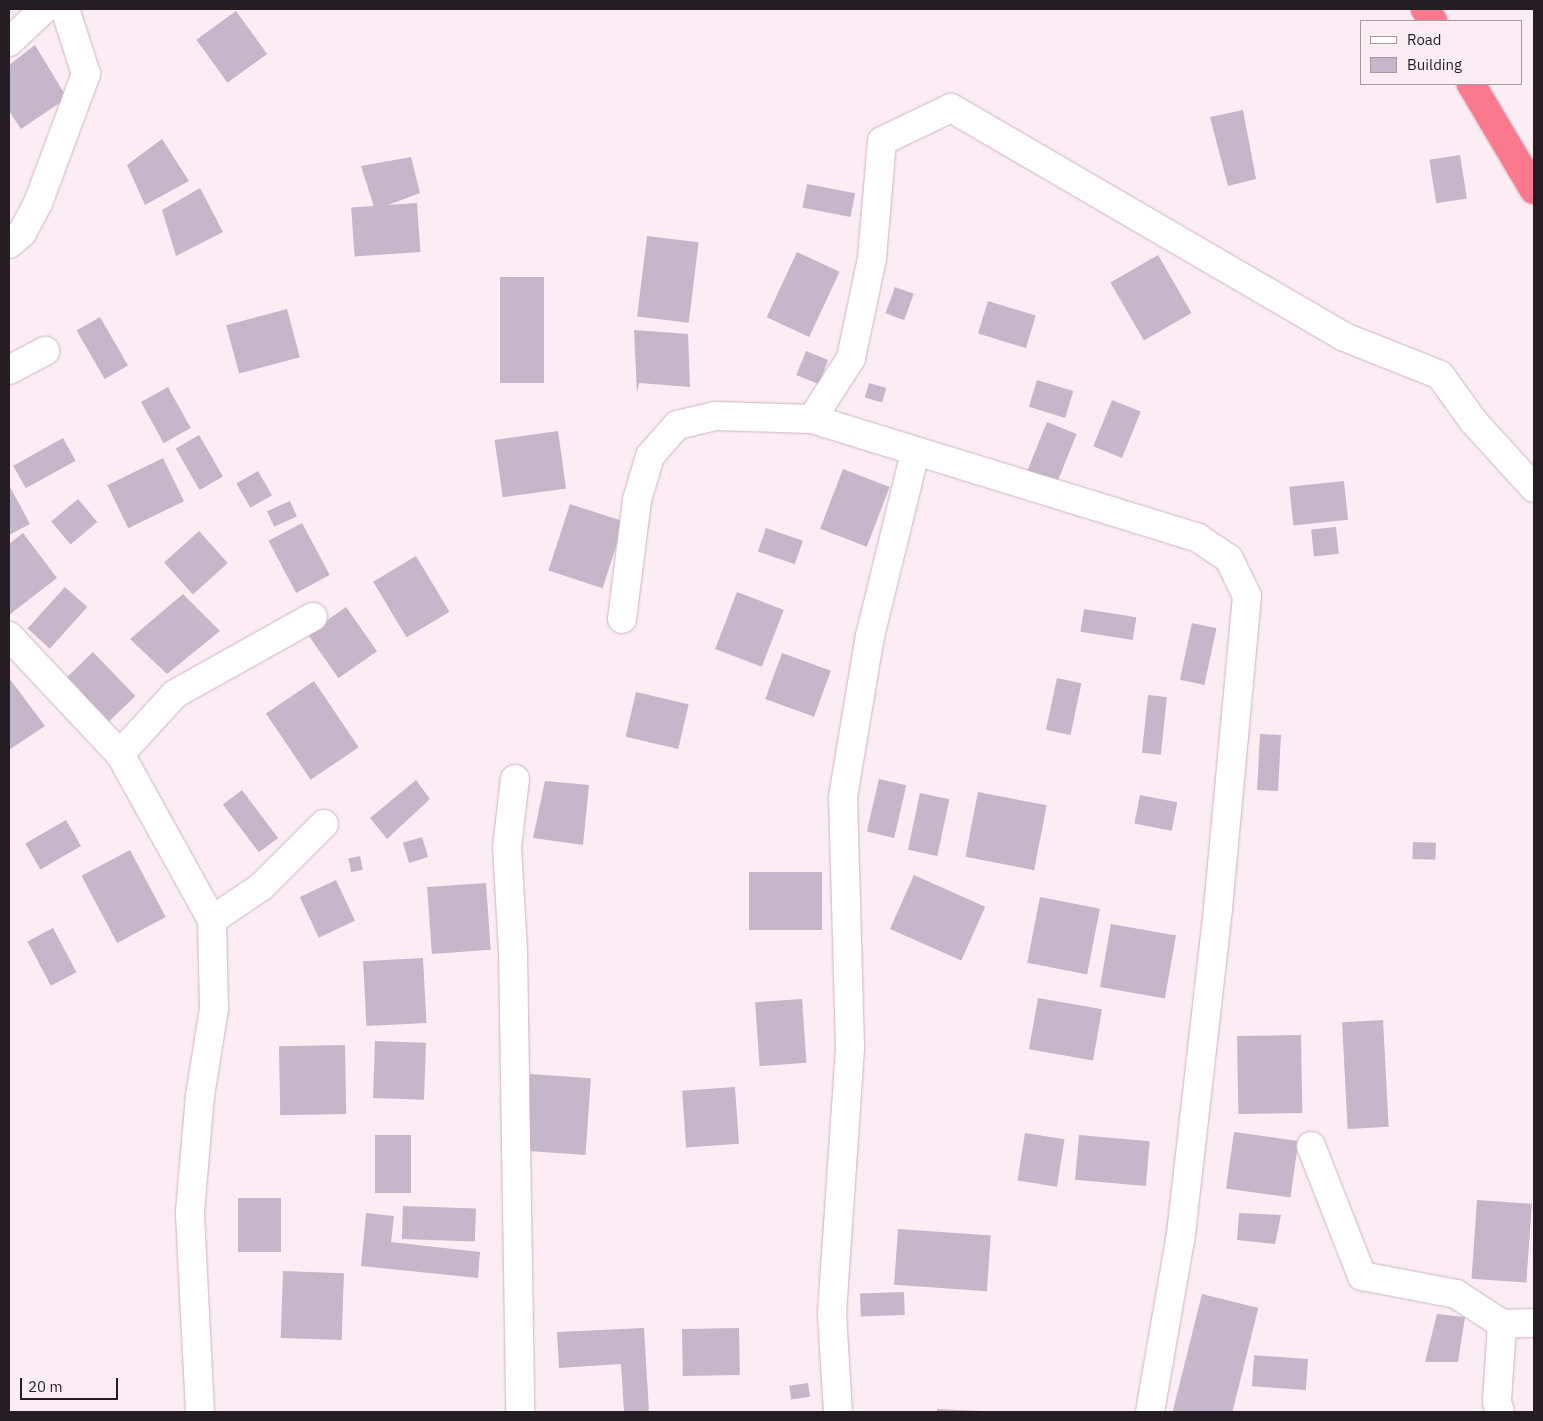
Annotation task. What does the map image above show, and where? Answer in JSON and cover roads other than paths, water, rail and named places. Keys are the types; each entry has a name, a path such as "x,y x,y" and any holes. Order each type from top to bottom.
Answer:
{"highway":[{"path":"1426,9 1432,20"},
{"path":"1471,85 1534,190"}],"street":[{"path":"9,42 44,9"},
{"path":"9,244 22,232 38,203 86,74 65,9"},
{"path":"812,419 851,358 872,258 882,140 952,108 1342,336 1440,376 1474,422 1534,488"},
{"path":"9,370 45,351"},
{"path":"622,619 637,500 650,456 677,425 715,416 812,419 915,453 1198,538 1229,559 1247,596 1218,909 1180,1240 1150,1412"},
{"path":"838,1412 832,1313 850,1047 843,797 870,636 915,453"},
{"path":"120,754 175,694 313,617"},
{"path":"11,645 120,754 212,920 214,1009 200,1096 190,1212 200,1412"},
{"path":"515,779 507,847 513,950 520,1412"},
{"path":"212,920 261,887 324,824"},
{"path":"1311,1146 1362,1276 1456,1294 1502,1324 1534,1323"},
{"path":"1500,1412 1497,1402 1502,1324"}]}
